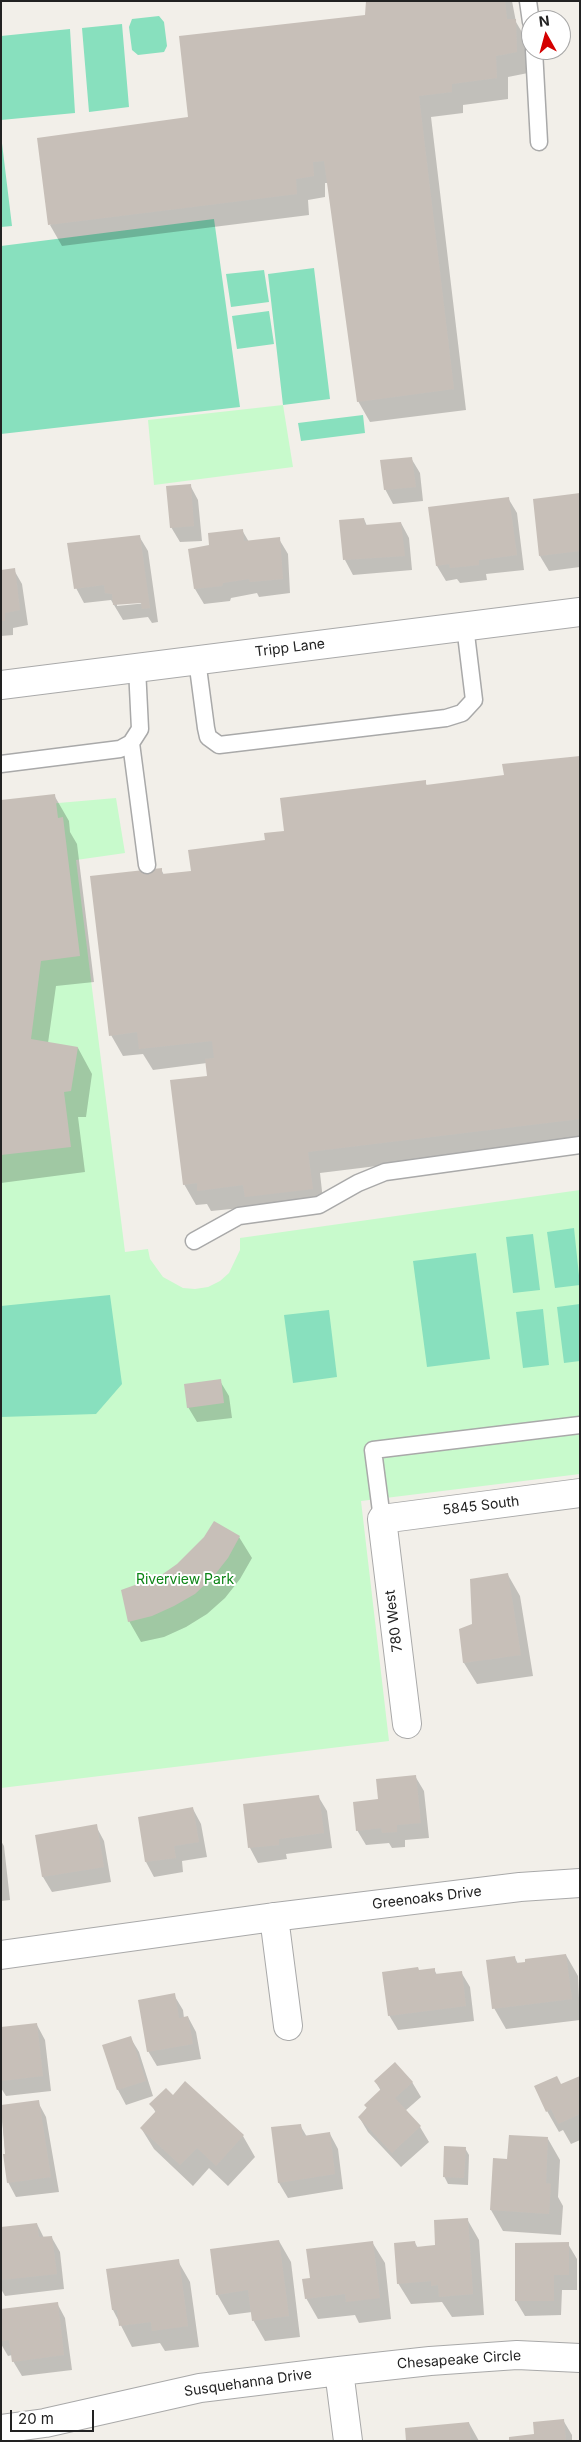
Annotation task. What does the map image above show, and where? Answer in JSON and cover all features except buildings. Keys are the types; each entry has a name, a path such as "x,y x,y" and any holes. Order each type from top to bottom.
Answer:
{"street":[{"name":"Tripp Lane","path":"1,685 580,612"},
{"name":"5845 South","path":"382,1519 580,1493"},
{"name":"780 West","path":"382,1519 407,1724"},
{"name":"Greenoaks Drive","path":"1,1955 274,1917 520,1887 580,1883"},
{"path":"274,1917 288,2026"},
{"name":"Chesapeake Circle","path":"339,2371 430,2360 507,2356 580,2358"},
{"path":"339,2371 348,2441"},
{"name":"Susquehanna Drive","path":"1,2429 45,2423 200,2388 339,2371"}],"lane":[{"path":"535,60 539,142"},
{"path":"197,660 208,737 219,745 436,719 462,713 474,700 465,626"},
{"path":"1,764 120,749 131,743 140,729 137,668"},
{"path":"131,743 146,865"},
{"path":"194,1241 239,1216 319,1205 385,1172 580,1145"},
{"path":"382,1519 373,1450 580,1425"}],"green space":[{"path":"159,16 164,22 167,46 164,52 138,55 132,50 129,27 132,19"},
{"path":"122,24 129,107 89,112 82,28"},
{"path":"70,29 75,113 1,120 1,36"},
{"path":"1,135 12,226 1,227"},
{"path":"214,219 240,407 1,434 1,246"},
{"path":"314,268 330,399 283,405 268,274"},
{"path":"264,270 269,302 231,307 226,274"},
{"path":"269,311 274,344 237,349 232,316"},
{"path":"283,405 293,467 154,485 148,420"},
{"path":"363,415 365,433 301,441 298,423"},
{"name":"Riverview Park","path":"116,798 125,853 76,860 125,1252 148,1249 150,1259 163,1277 183,1288 195,1289 208,1287 220,1281 229,1273 240,1250 240,1238 580,1190 580,1474 361,1501 389,1741 1,1788 1,808"},
{"path":"574,1228 580,1285 555,1288 547,1232"},
{"path":"533,1234 540,1290 513,1293 506,1237"},
{"path":"476,1253 490,1359 427,1367 413,1261"},
{"path":"110,1295 122,1384 96,1414 1,1417 1,1306"},
{"path":"580,1304 580,1361 564,1363 557,1307"},
{"path":"543,1309 549,1365 523,1368 516,1312"},
{"path":"329,1310 337,1377 293,1383 284,1315"}]}
